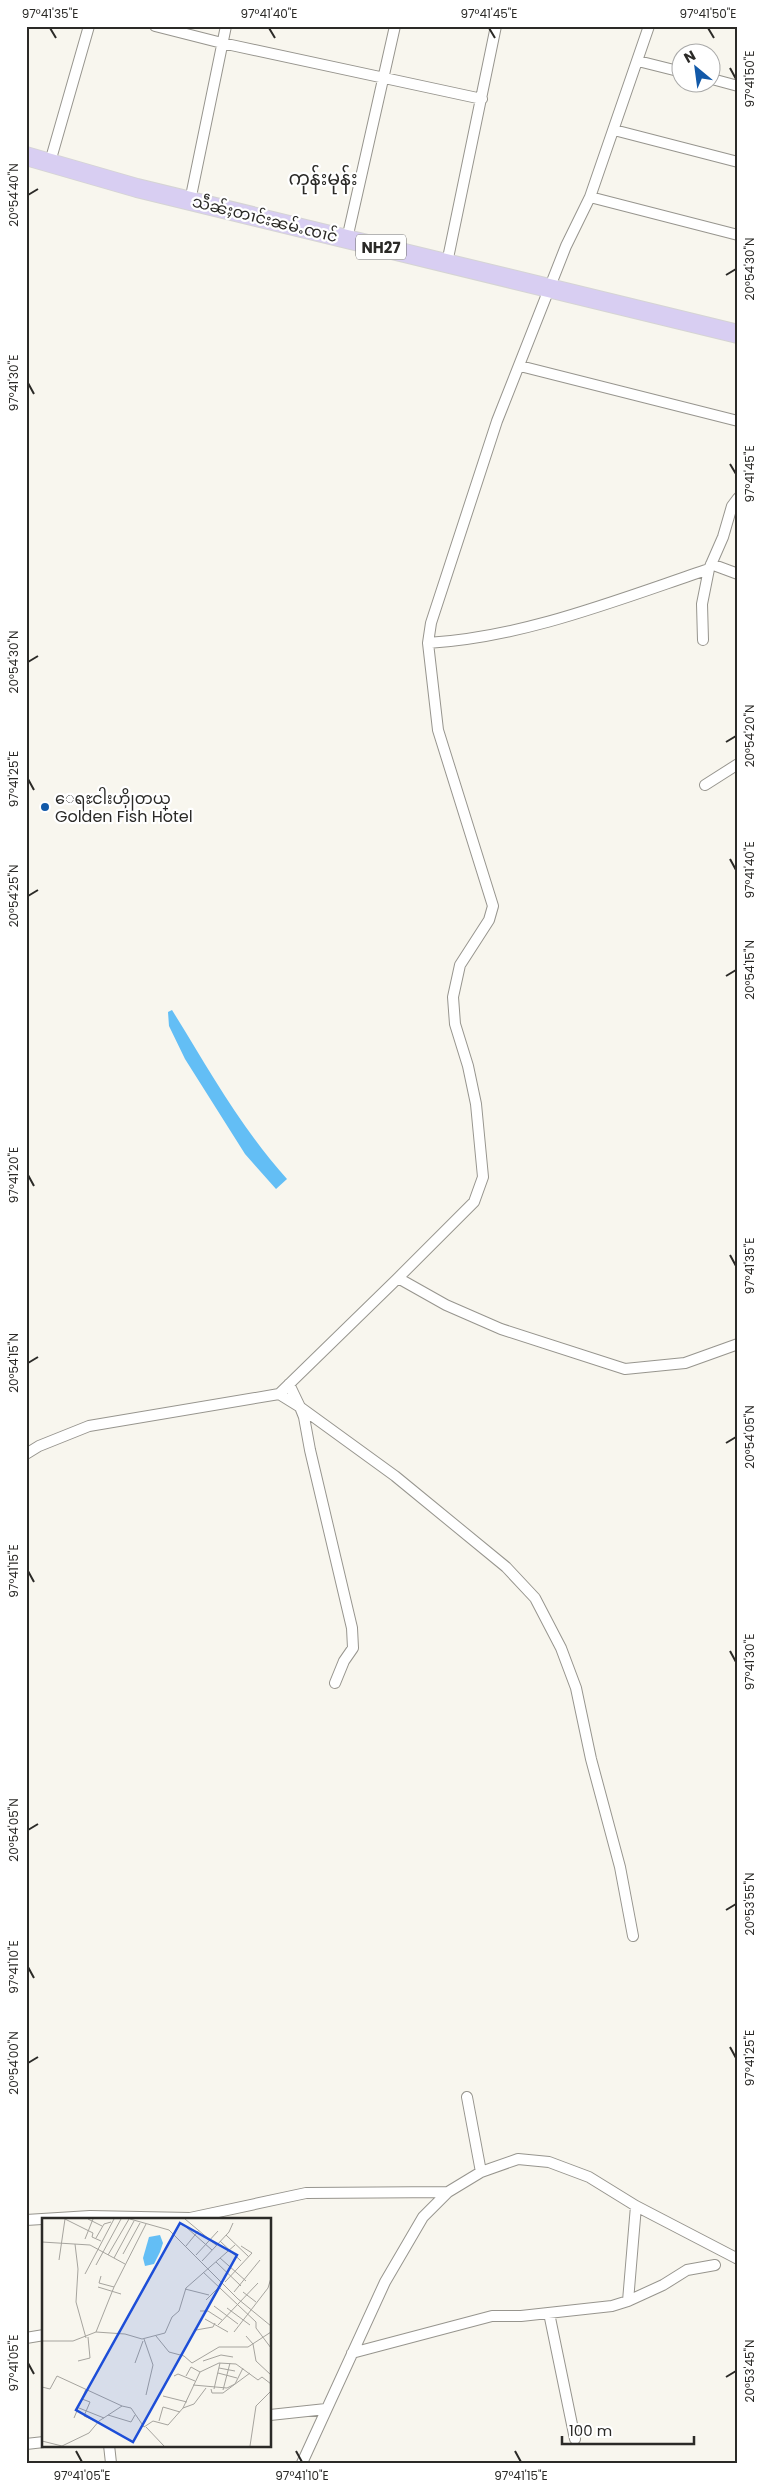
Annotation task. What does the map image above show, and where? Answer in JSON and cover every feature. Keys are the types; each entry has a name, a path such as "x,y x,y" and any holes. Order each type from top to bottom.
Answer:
{"highway":[{"name":"သဵၼ်ႈတၢင်းၼမ်ႉၸၢင်","path":"26,156 190,201 738,334"}],"street":[{"path":"50,162 89,26"},
{"path":"155,26 222,43 384,76 482,99"},
{"path":"190,201 226,26"},
{"path":"347,239 395,26"},
{"path":"26,1454 39,1446 89,1426 279,1394 474,1202 483,1176 476,1104 456,1024 452,997 460,965 488,920 493,906 438,730 428,643 431,623 497,421 566,246 590,196 649,26"},
{"path":"447,263 482,99 495,27"},
{"path":"638,61 672,70"},
{"path":"722,82 738,86"},
{"path":"614,130 738,162"},
{"path":"590,196 738,235"},
{"path":"520,366 738,421"},
{"path":"703,640 702,604 710,567 723,537 732,506 738,498"},
{"path":"428,643 459,641 553,621 710,567 738,574"},
{"path":"705,785 738,764"},
{"path":"398,1278 446,1305 501,1329 625,1369 685,1363 738,1344"},
{"path":"289,1384 304,1417 312,1459 352,1628 353,1648 344,1661 335,1683"},
{"path":"279,1394 300,1407 395,1476 506,1567 535,1598 562,1648 576,1688 591,1759 620,1867 633,1936"},
{"path":"467,2097 481,2172"},
{"path":"302,2463 385,2282 423,2217 448,2192 481,2172 518,2160 549,2162 589,2177 636,2206 738,2259"},
{"path":"58,2218 90,2216 190,2218 306,2193 448,2192"},
{"path":"628,2302 636,2206"},
{"path":"26,2220 42,2219"},
{"path":"352,2353 492,2316 549,2313 628,2302 687,2270 715,2265"},
{"path":"549,2313 575,2439"},
{"path":"26,2338 42,2335"},
{"path":"271,2415 326,2409"},
{"path":"26,2444 42,2442"},
{"path":"110,2446 110,2463"}],"water":[{"path":"172,1010 240,1118 287,1179 276,1189 245,1154 185,1059 169,1026 168,1012"}],"place":[{"name":"ေရႊငါးဟိုုတယ္ Golden Fish Hotel","path":"45,807"}],"district":[{"name":"ကုန်းမုန်း","path":"323,178"}]}
